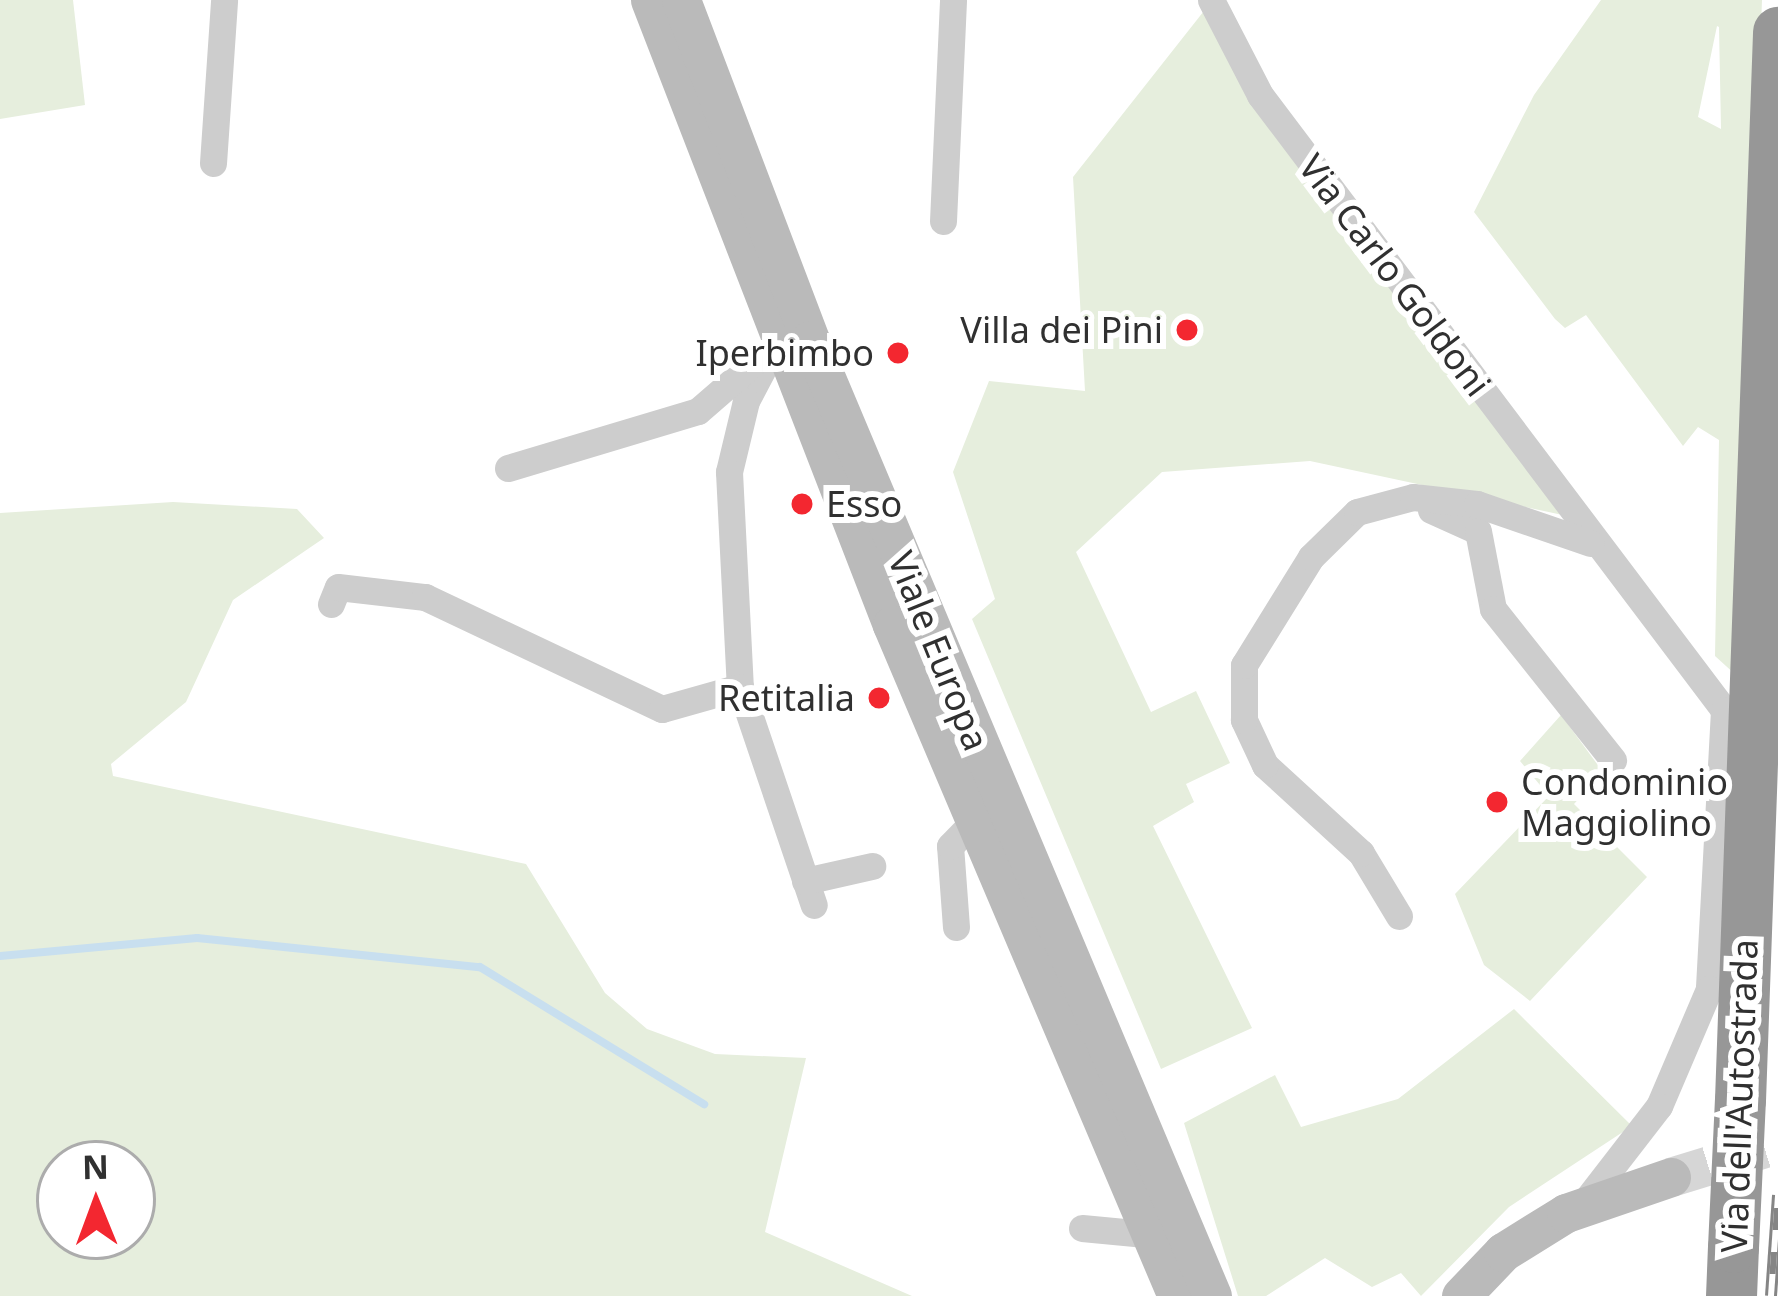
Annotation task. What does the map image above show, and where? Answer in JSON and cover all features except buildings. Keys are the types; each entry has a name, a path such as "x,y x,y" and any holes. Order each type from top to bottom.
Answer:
{"highway":[{"name":"Via dell'Autostrada","path":"1732,1271 1778,32"}],"street":[{"path":"213,163 224,0"},
{"name":"Viale Europa","path":"650,0 777,342 973,822 1156,1235 1177,1296"},
{"name":"Viale Europa","path":"681,0 801,320 1212,1296"},
{"path":"943,221 953,0"},
{"name":"Via Carlo Goldoni","path":"1211,0 1280,123 1590,543 1724,710 1709,989 1659,1106 1583,1203"},
{"path":"508,468 698,411 777,342"},
{"path":"777,342 746,401 729,472 740,687 810,893 872,866"},
{"path":"1399,916 1361,853 1265,765 1240,686 1311,556 1379,506 1477,504 1590,543"},
{"path":"1379,506 1451,513 1478,531 1493,608 1613,760"},
{"path":"331,604 338,587 425,596 662,709 740,687"},
{"path":"956,927 950,846 973,822"},
{"path":"1461,1296 1503,1252 1583,1203 1671,1177"},
{"path":"1082,1228 1156,1235"}],"green space":[{"path":"0,0 73,0 85,105 0,119"},
{"path":"1601,0 1762,0 1737,676 1715,656 1719,440 1698,427 1683,446 1586,315 1565,328 1555,319 1474,212 1534,95","holes":["1719,27 1721,129 1698,117"]},
{"path":"1211,2 1572,517 1310,461 1162,472 1076,552 1151,712 1196,691 1230,763 1186,784 1194,802 1153,826 1252,1028 1161,1069 972,619 995,599 953,472 989,381 1085,391 1073,177"},
{"path":"173,502 297,509 324,538 233,600 186,702 111,764 113,776 526,864 605,993 647,1029 715,1054 806,1058 765,1232 912,1296 0,1296 0,513"},
{"path":"1561,715 1603,772 1574,804 1647,877 1530,1001 1484,965 1455,894 1549,796 1520,761"},
{"path":"1514,1009 1632,1126 1509,1207 1421,1296 1401,1273 1372,1287 1325,1258 1266,1296 1238,1296 1184,1123 1275,1075 1301,1127 1398,1099"}],"waterway":[{"path":"0,956 197,938 480,967 704,1104"}],"tunnel":[{"path":"1671,1177 1778,1144"}],"railway":[{"path":"1771,1296 1778,1195"}],"place":[{"name":"Villa dei Pini","path":"1187,330"},
{"name":"Iperbimbo","path":"898,353"},
{"name":"Esso","path":"802,504"},
{"name":"Retitalia","path":"879,698"},
{"name":"Condominio Maggiolino","path":"1497,802"}]}
